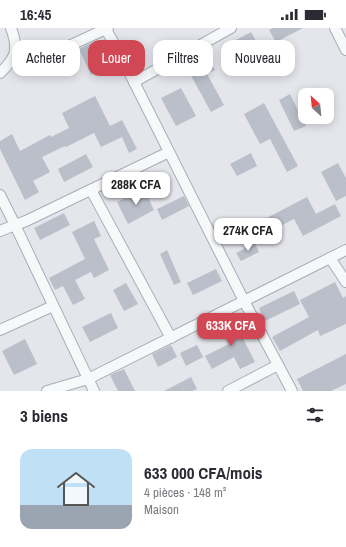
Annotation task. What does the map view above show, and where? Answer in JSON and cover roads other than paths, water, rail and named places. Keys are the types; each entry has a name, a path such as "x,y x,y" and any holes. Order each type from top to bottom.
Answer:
{"street":[{"path":"11,28 14,40"},
{"path":"80,40 106,28 244,301 292,391"},
{"path":"134,82 231,28"},
{"path":"335,28 346,50"},
{"path":"0,73 9,64 12,58"},
{"path":"0,231 91,190 169,152"},
{"path":"91,190 171,338"},
{"path":"0,195 94,391"},
{"path":"47,391 88,379 346,250"},
{"path":"330,258 346,282"},
{"path":"0,330 53,306"},
{"path":"228,391 278,365"}]}
